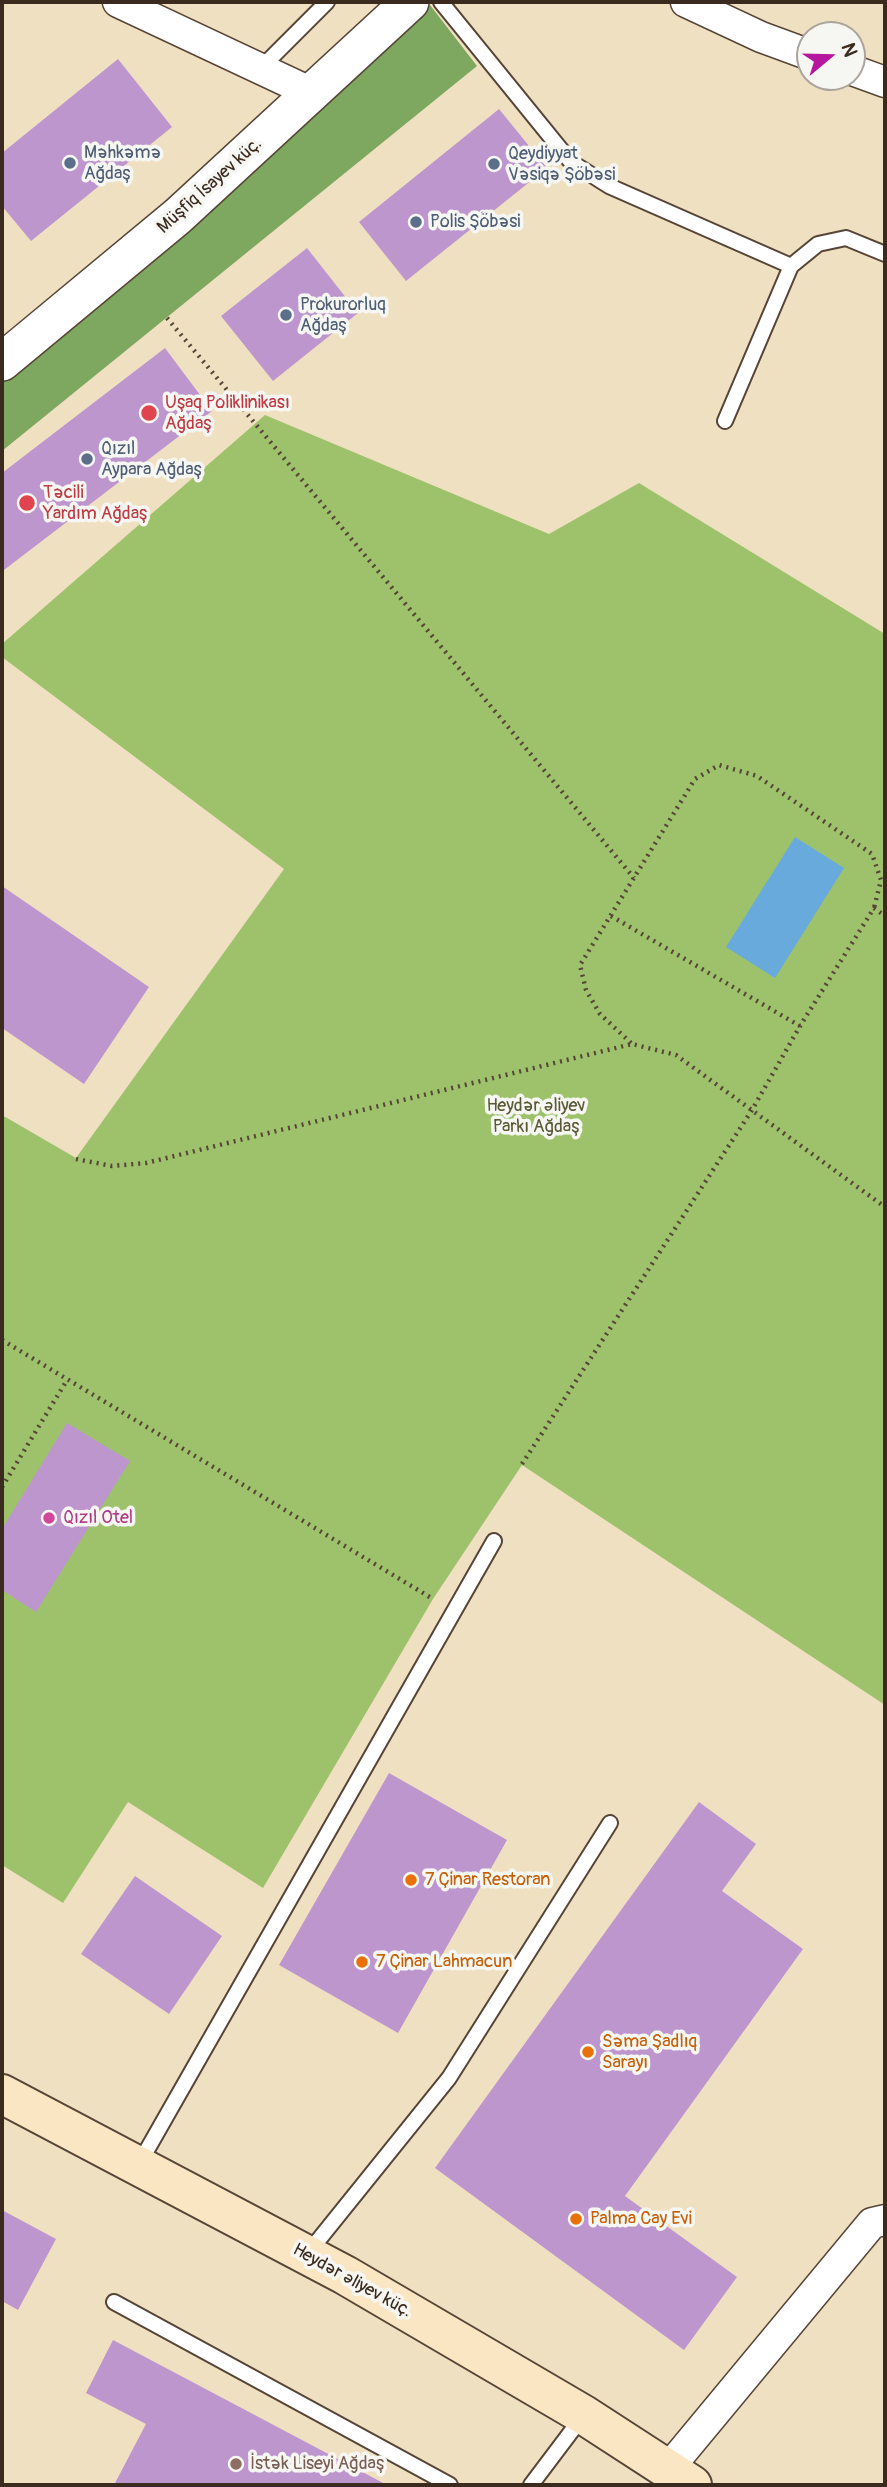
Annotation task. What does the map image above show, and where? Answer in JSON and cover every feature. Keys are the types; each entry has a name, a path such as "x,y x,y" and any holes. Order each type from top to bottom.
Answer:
{"main road":[{"name":"Heydər Əliyev küç.","path":"2,2094 307,2254 584,2415 680,2477"}],"street":[{"path":"118,2 312,93"},
{"name":"Müşfiq İsayev küç.","path":"2,362 178,216 410,2"},
{"path":"686,2 761,37 796,50"},
{"path":"866,75 885,82"},
{"path":"680,2477 872,2222 885,2220"}],"lane":[{"path":"260,69 327,2"},
{"path":"441,2 571,162 609,186 791,266"},
{"path":"725,421 791,266 818,244 846,238 885,254"},
{"path":"139,2165 494,1541"},
{"path":"307,2254 449,2078 610,1823"},
{"path":"114,2302 450,2485"},
{"path":"531,2485 584,2415"}],"path":[{"path":"167,318 634,878"},
{"path":"522,1464 752,1110 800,1026 874,908 881,880 872,854 757,776 719,765 695,779 580,965 586,990 600,1014 632,1044"},
{"path":"874,908 885,916"},
{"path":"611,916 800,1026"},
{"path":"76,1159 112,1166 146,1163 632,1044 676,1055 885,1207"},
{"path":"2,1340 433,1599"},
{"path":"2,1487 67,1380"}],"green space":[{"path":"430,5 477,66 2,451 2,383 203,212"},
{"name":"Heydər Əliyev Parkı Ağdaş","path":"265,415 549,534 639,483 885,634 885,1705 522,1465 433,1599 263,1888 128,1802 63,1903 2,1865 2,1115 76,1158 284,869 2,657 2,644"}],"water":[{"path":"795,837 844,868 775,978 726,947"}],"building":[{"path":"118,59 172,127 31,241 2,206 2,153"},
{"path":"499,109 547,168 406,281 359,222"},
{"path":"307,248 358,313 273,381 221,316"},
{"path":"165,348 212,411 4,570 2,473"},
{"path":"2,886 149,987 84,1084 2,1028"},
{"path":"67,1423 130,1461 36,1612 2,1590 2,1529"},
{"path":"389,1773 507,1840 398,2033 279,1965"},
{"path":"699,1802 756,1844 722,1891 803,1949 625,2196 737,2277 684,2350 435,2168"},
{"path":"135,1876 222,1936 169,2014 81,1954"},
{"path":"2,2210 56,2239 18,2310 2,2301"},
{"path":"113,2340 387,2485 114,2485 146,2424 86,2393"}],"place":[{"name":"Məhkəmə Ağdaş","path":"70,163"},
{"name":"Qeydiyyat Vəsiqə Şöbəsi","path":"494,164"},
{"name":"Polis Şöbəsi","path":"416,222"},
{"name":"Prokurorluq Ağdaş","path":"286,315"},
{"name":"Uşaq Poliklinikası Ağdaş","path":"149,413"},
{"name":"Qızıl Aypara Ağdaş","path":"87,459"},
{"name":"Təcili Yardım Ağdaş","path":"27,503"},
{"name":"Qızıl Otel","path":"49,1518"},
{"name":"7 Çinar Restoran","path":"411,1880"},
{"name":"7 Çinar Lahmacun","path":"362,1962"},
{"name":"Səma Şadlıq Sarayı","path":"588,2052"},
{"name":"Palma Cay Evi","path":"576,2219"},
{"name":"İstək Liseyi Ağdaş","path":"236,2464"}]}
